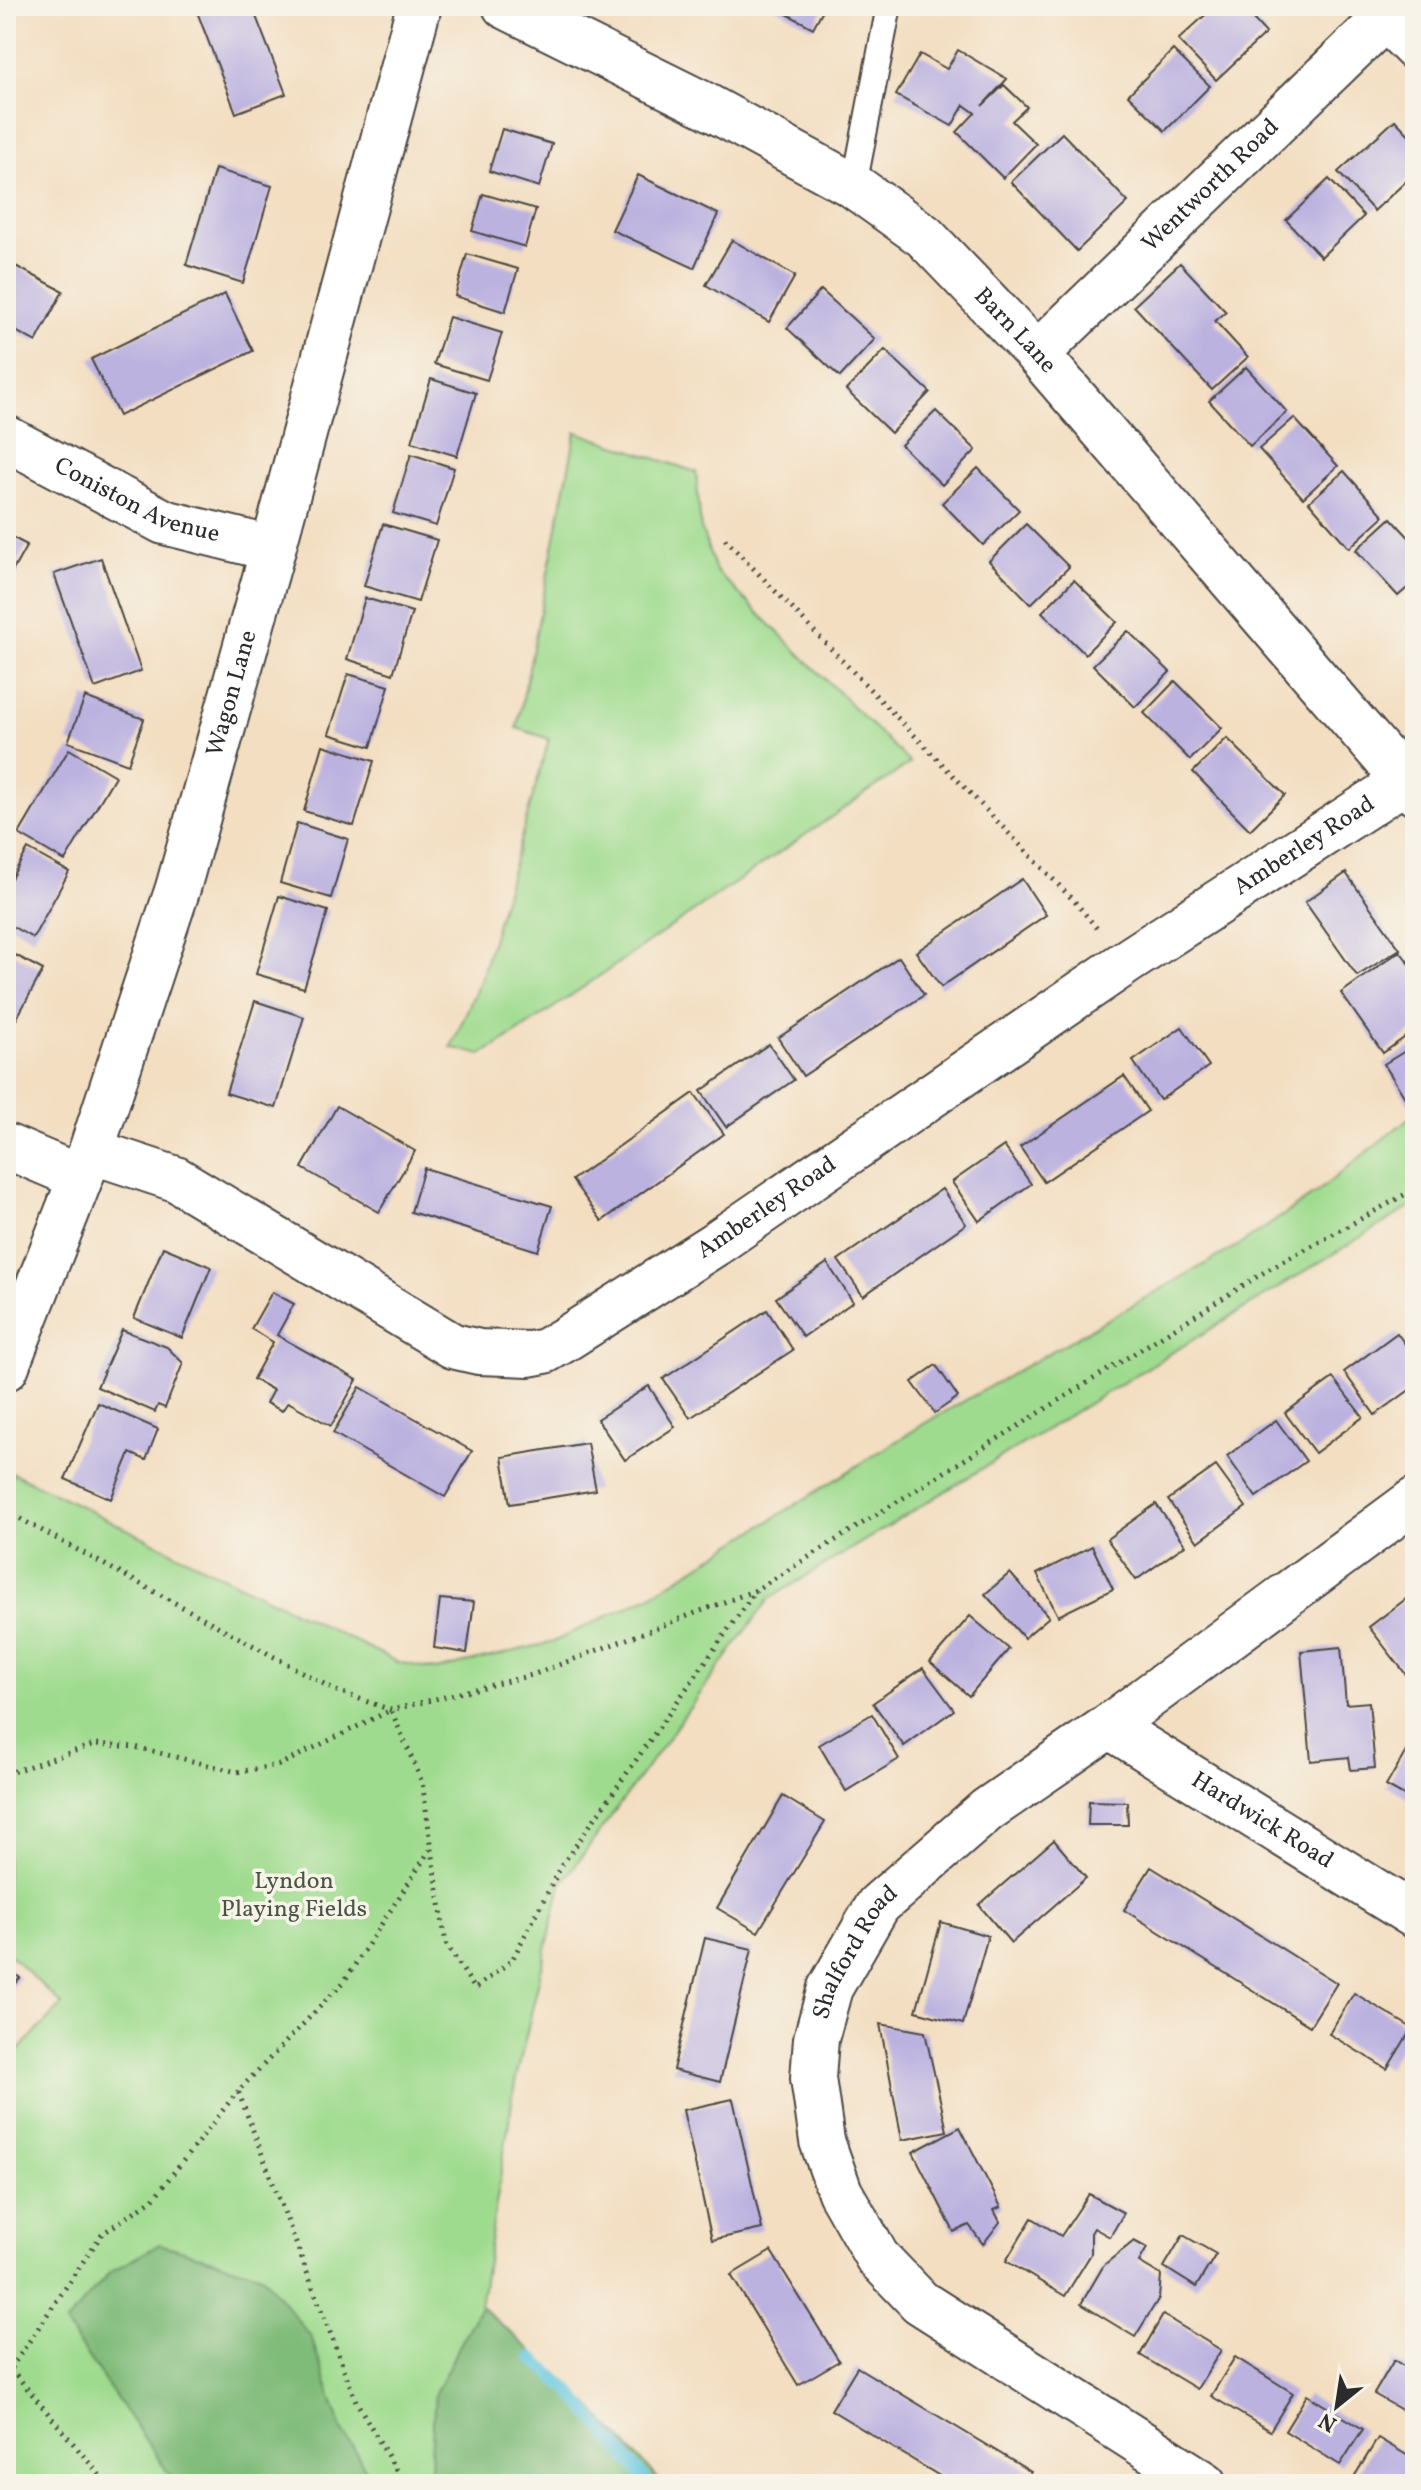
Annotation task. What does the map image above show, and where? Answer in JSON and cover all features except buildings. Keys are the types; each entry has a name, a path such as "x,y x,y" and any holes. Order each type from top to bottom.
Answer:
{"street":[{"name":"Wagon Lane","path":"6,1368 85,1164 178,888 419,6"},
{"name":"Barn Lane","path":"505,6 705,105 854,186 924,236 1037,354 1410,787"},
{"name":"Wentworth Road","path":"1037,354 1391,24"},
{"name":"Coniston Avenue","path":"6,438 164,522 273,549"},
{"name":"Amberley Road","path":"6,1146 85,1164 176,1179 453,1346 479,1352 529,1354 545,1351 715,1244 1125,963 1410,787"},
{"name":"Shalford Road","path":"1205,2484 920,2302 877,2257 835,2179 822,2141 813,2078 816,2039 830,1988 878,1905 987,1810 1109,1726 1415,1500"},
{"name":"Hardwick Road","path":"1109,1726 1415,1916"}],"lane":[{"path":"854,186 889,6"}],"path":[{"path":"725,539 1077,904 1125,963"},
{"path":"6,1774 96,1744 135,1747 237,1772 279,1765 391,1710 532,1675 756,1590 1266,1271 1415,1189"},
{"path":"6,1511 337,1691 391,1710 422,1782 446,1944 475,1989 512,1960 562,1865 756,1590"},
{"path":"107,2484 8,2366 102,2234 153,2199 238,2091 343,1983 430,1849"},
{"path":"238,2091 356,2401 404,2484"}],"green space":[{"path":"576,432 696,472 701,528 716,571 910,763 481,1055 451,1047 481,979 549,739 517,728"},
{"name":"Lyndon Playing Fields","path":"1415,1113 1415,1204 769,1599 561,1885 515,2083 480,2306 571,2386 663,2484 6,2484 6,2063 62,2005 6,1951 6,1494 13,1473 397,1662 436,1670 553,1642 650,1596 927,1422 1244,1242 1316,1193"},
{"path":"160,2244 262,2275 311,2337 342,2429 374,2484 176,2484 65,2324 110,2272"},
{"path":"480,2306 571,2386 663,2484 429,2484 435,2393"}],"waterway":[{"path":"531,2357 571,2392 649,2484"}]}
